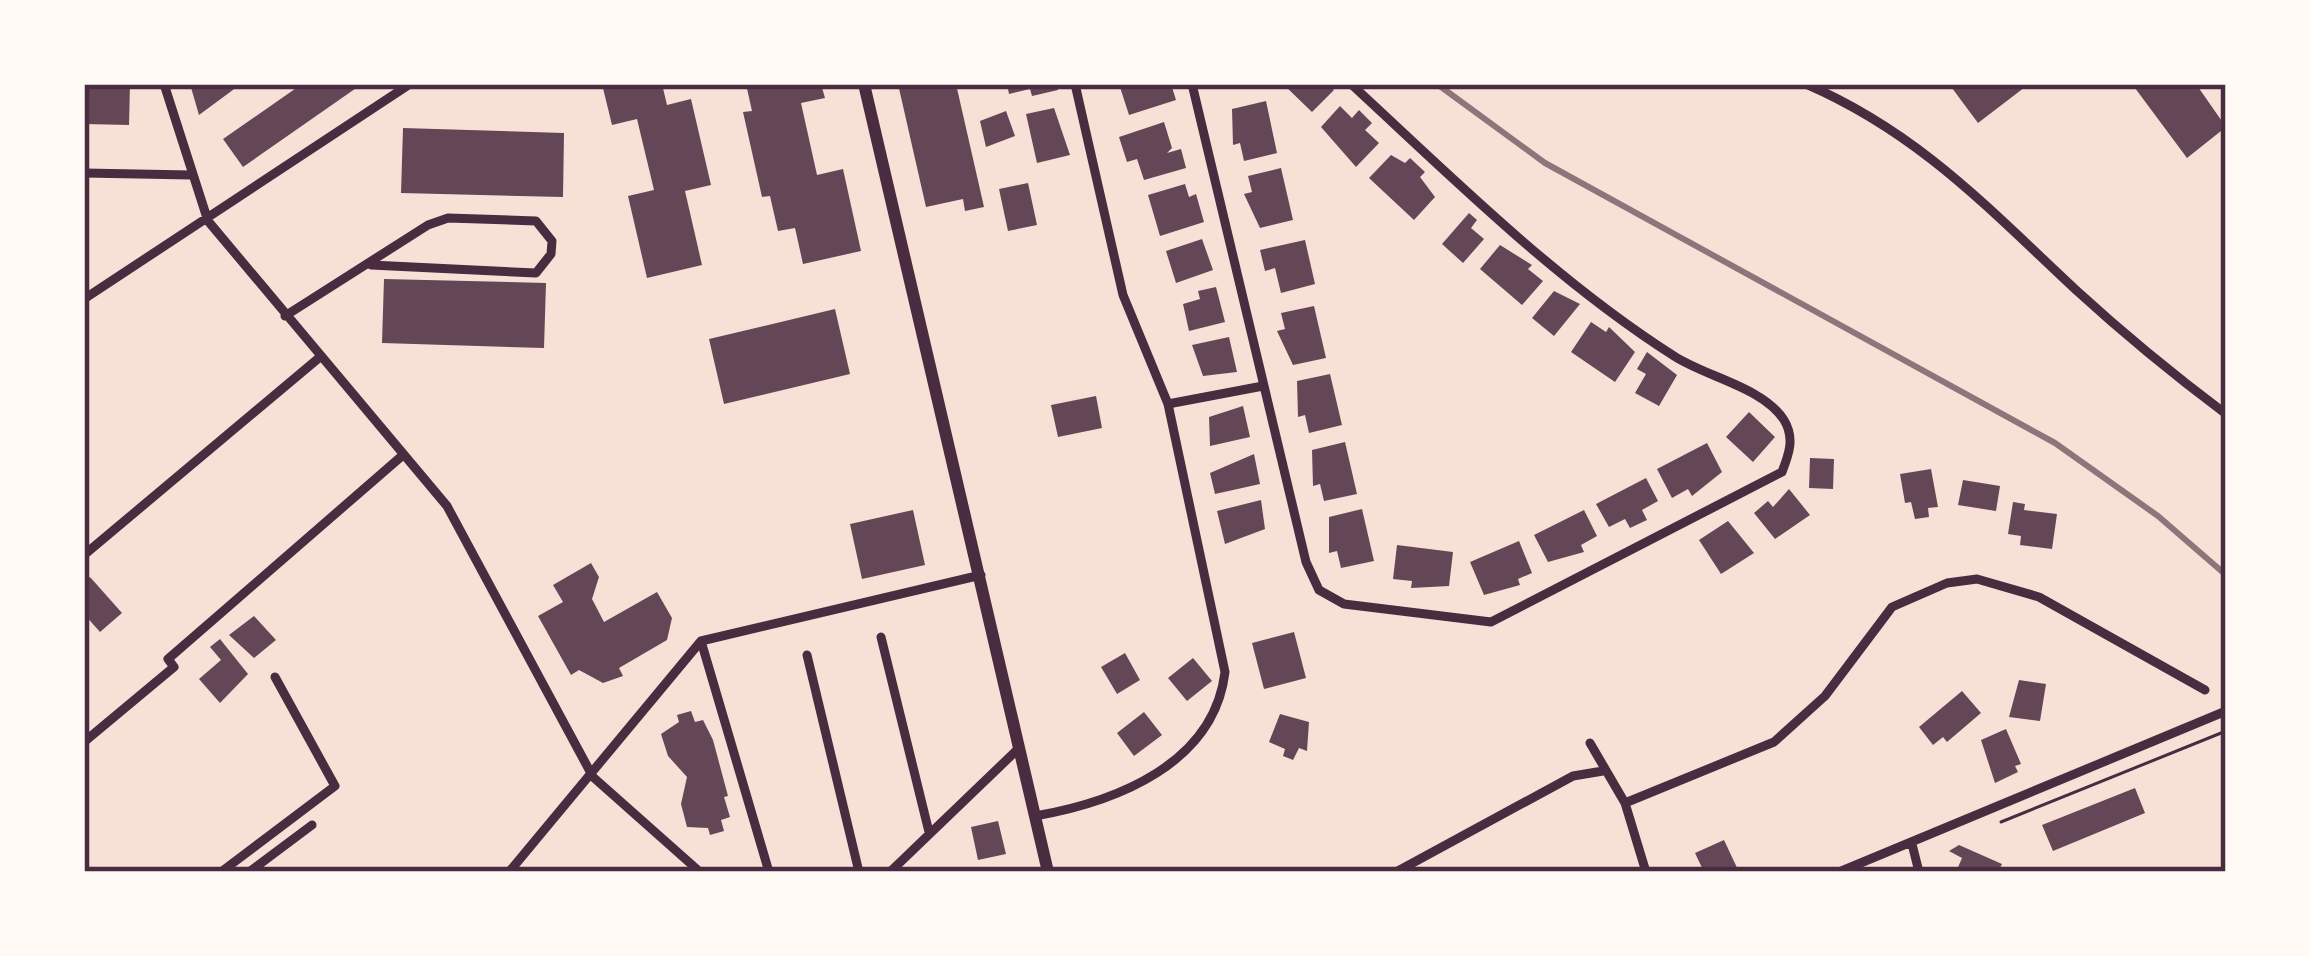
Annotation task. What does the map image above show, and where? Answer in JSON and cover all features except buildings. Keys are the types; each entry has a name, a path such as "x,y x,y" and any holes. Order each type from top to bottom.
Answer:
{"main road":[{"path":"863,84 1048,872"}],"street":[{"path":"164,84 208,221 447,506 593,777 700,872"},
{"path":"84,299 410,84"},
{"path":"1035,816 1120,796 1182,752 1221,704 1222,647 1168,404 1123,295 1075,84"},
{"path":"1192,84 1306,562 1319,590 1344,604 1474,622 1511,615 1782,472 1791,448 1786,422 1769,404 1678,359 1617,317 1351,84"},
{"path":"1806,84 1855,105 1921,146 2140,345 2226,413"},
{"path":"84,173 191,175"},
{"path":"285,316 428,225 448,218 536,221 553,241 551,254 536,273 371,265"},
{"path":"84,555 320,357"},
{"path":"1168,404 1263,386"},
{"path":"84,742 174,667 168,659 404,455"},
{"path":"508,872 593,777 701,641 981,575"},
{"path":"1625,802 1774,742 1826,696 1892,607 1947,584 1977,579 2038,597 2205,691"},
{"path":"881,637 929,832"},
{"path":"701,641 769,872"},
{"path":"807,655 859,872"},
{"path":"220,872 335,786 275,677"},
{"path":"1839,872 2226,710"},
{"path":"1589,742 1625,802 1646,872"},
{"path":"890,872 1018,749"},
{"path":"1396,872 1574,776 1603,771"},
{"path":"249,872 312,824"},
{"path":"1912,844 1919,872"}],"path":[{"path":"1986,828 2226,731"}],"railway":[{"path":"1437,84 1545,163 2055,443 2158,516 2226,575"}]}
